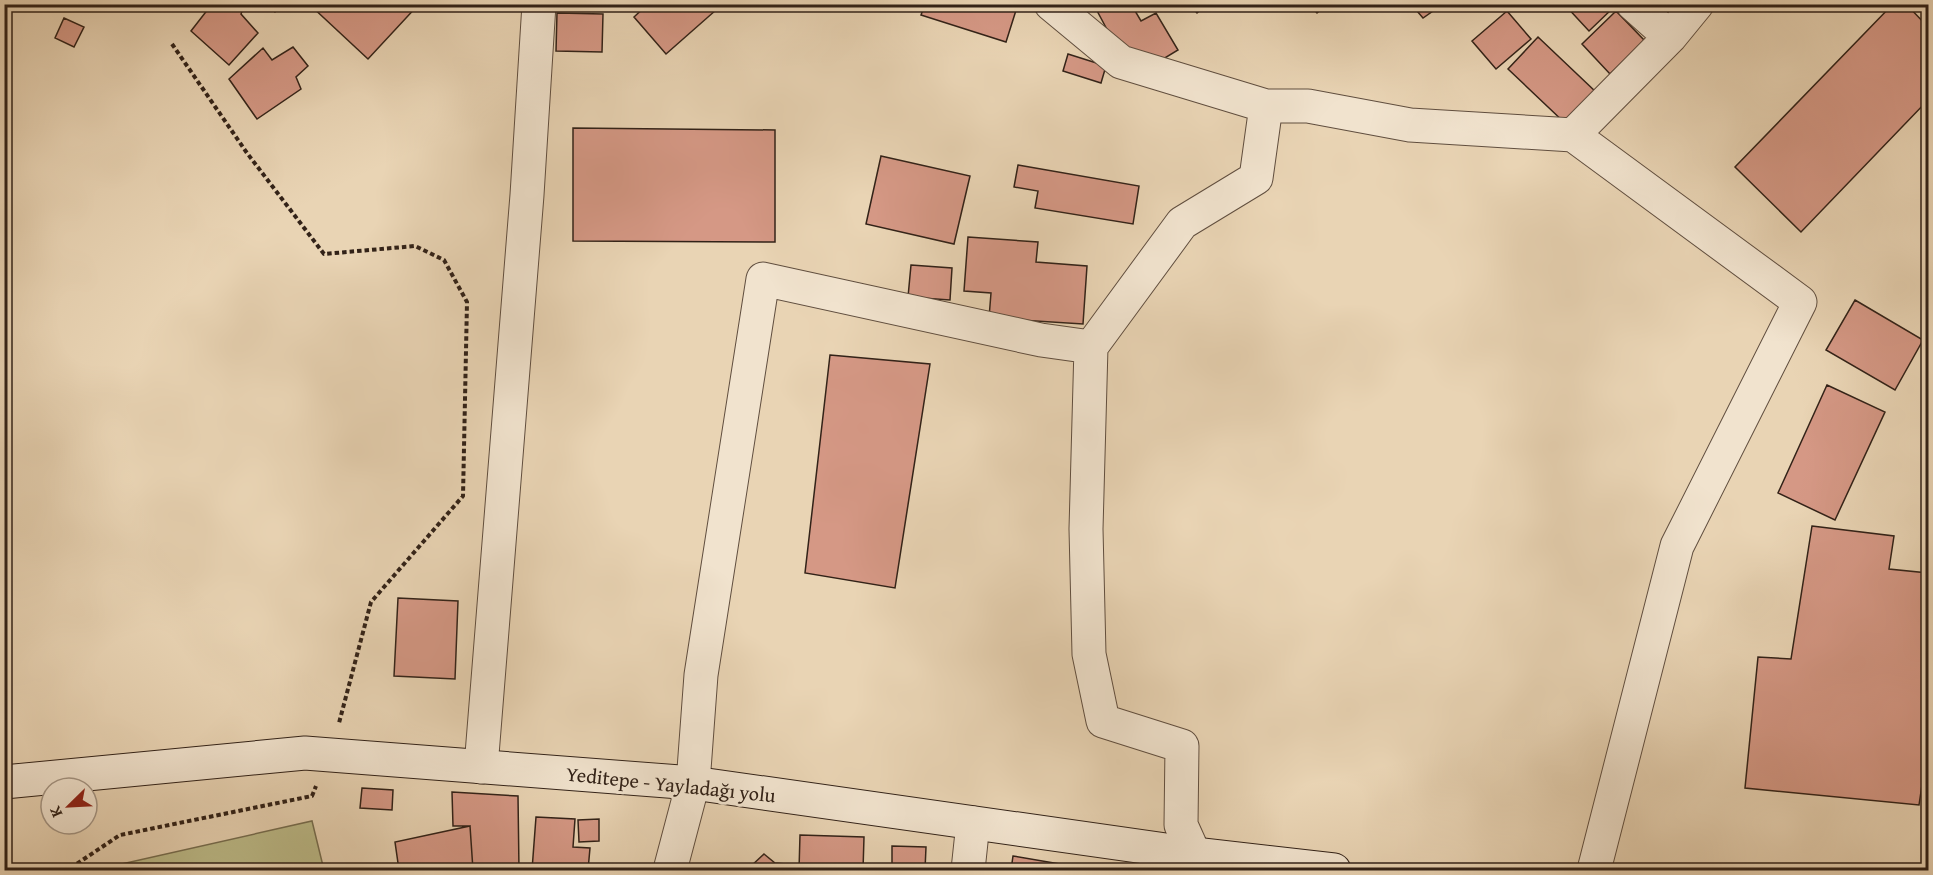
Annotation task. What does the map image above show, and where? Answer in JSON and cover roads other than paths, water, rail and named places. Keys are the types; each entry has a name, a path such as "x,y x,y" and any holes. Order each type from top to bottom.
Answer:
{"street":[{"path":"481,767 527,195 539,4"},
{"path":"1051,4 1121,62 1266,106 1308,106 1410,125 1573,135 1800,302 1677,546 1594,870"},
{"path":"1633,4 1670,37"},
{"path":"1573,135 1670,37 1697,4"},
{"path":"1194,854 1181,825 1182,746 1103,721 1089,654 1086,529 1091,346 1182,223 1256,178 1266,106"},
{"path":"670,870 693,783 701,675 763,279 1041,340 1091,346"},
{"name":"Yeditepe - Yayladağı yolu","path":"4,782 305,753 693,783 1194,854 1334,870"},
{"path":"968,870 973,823"}]}
